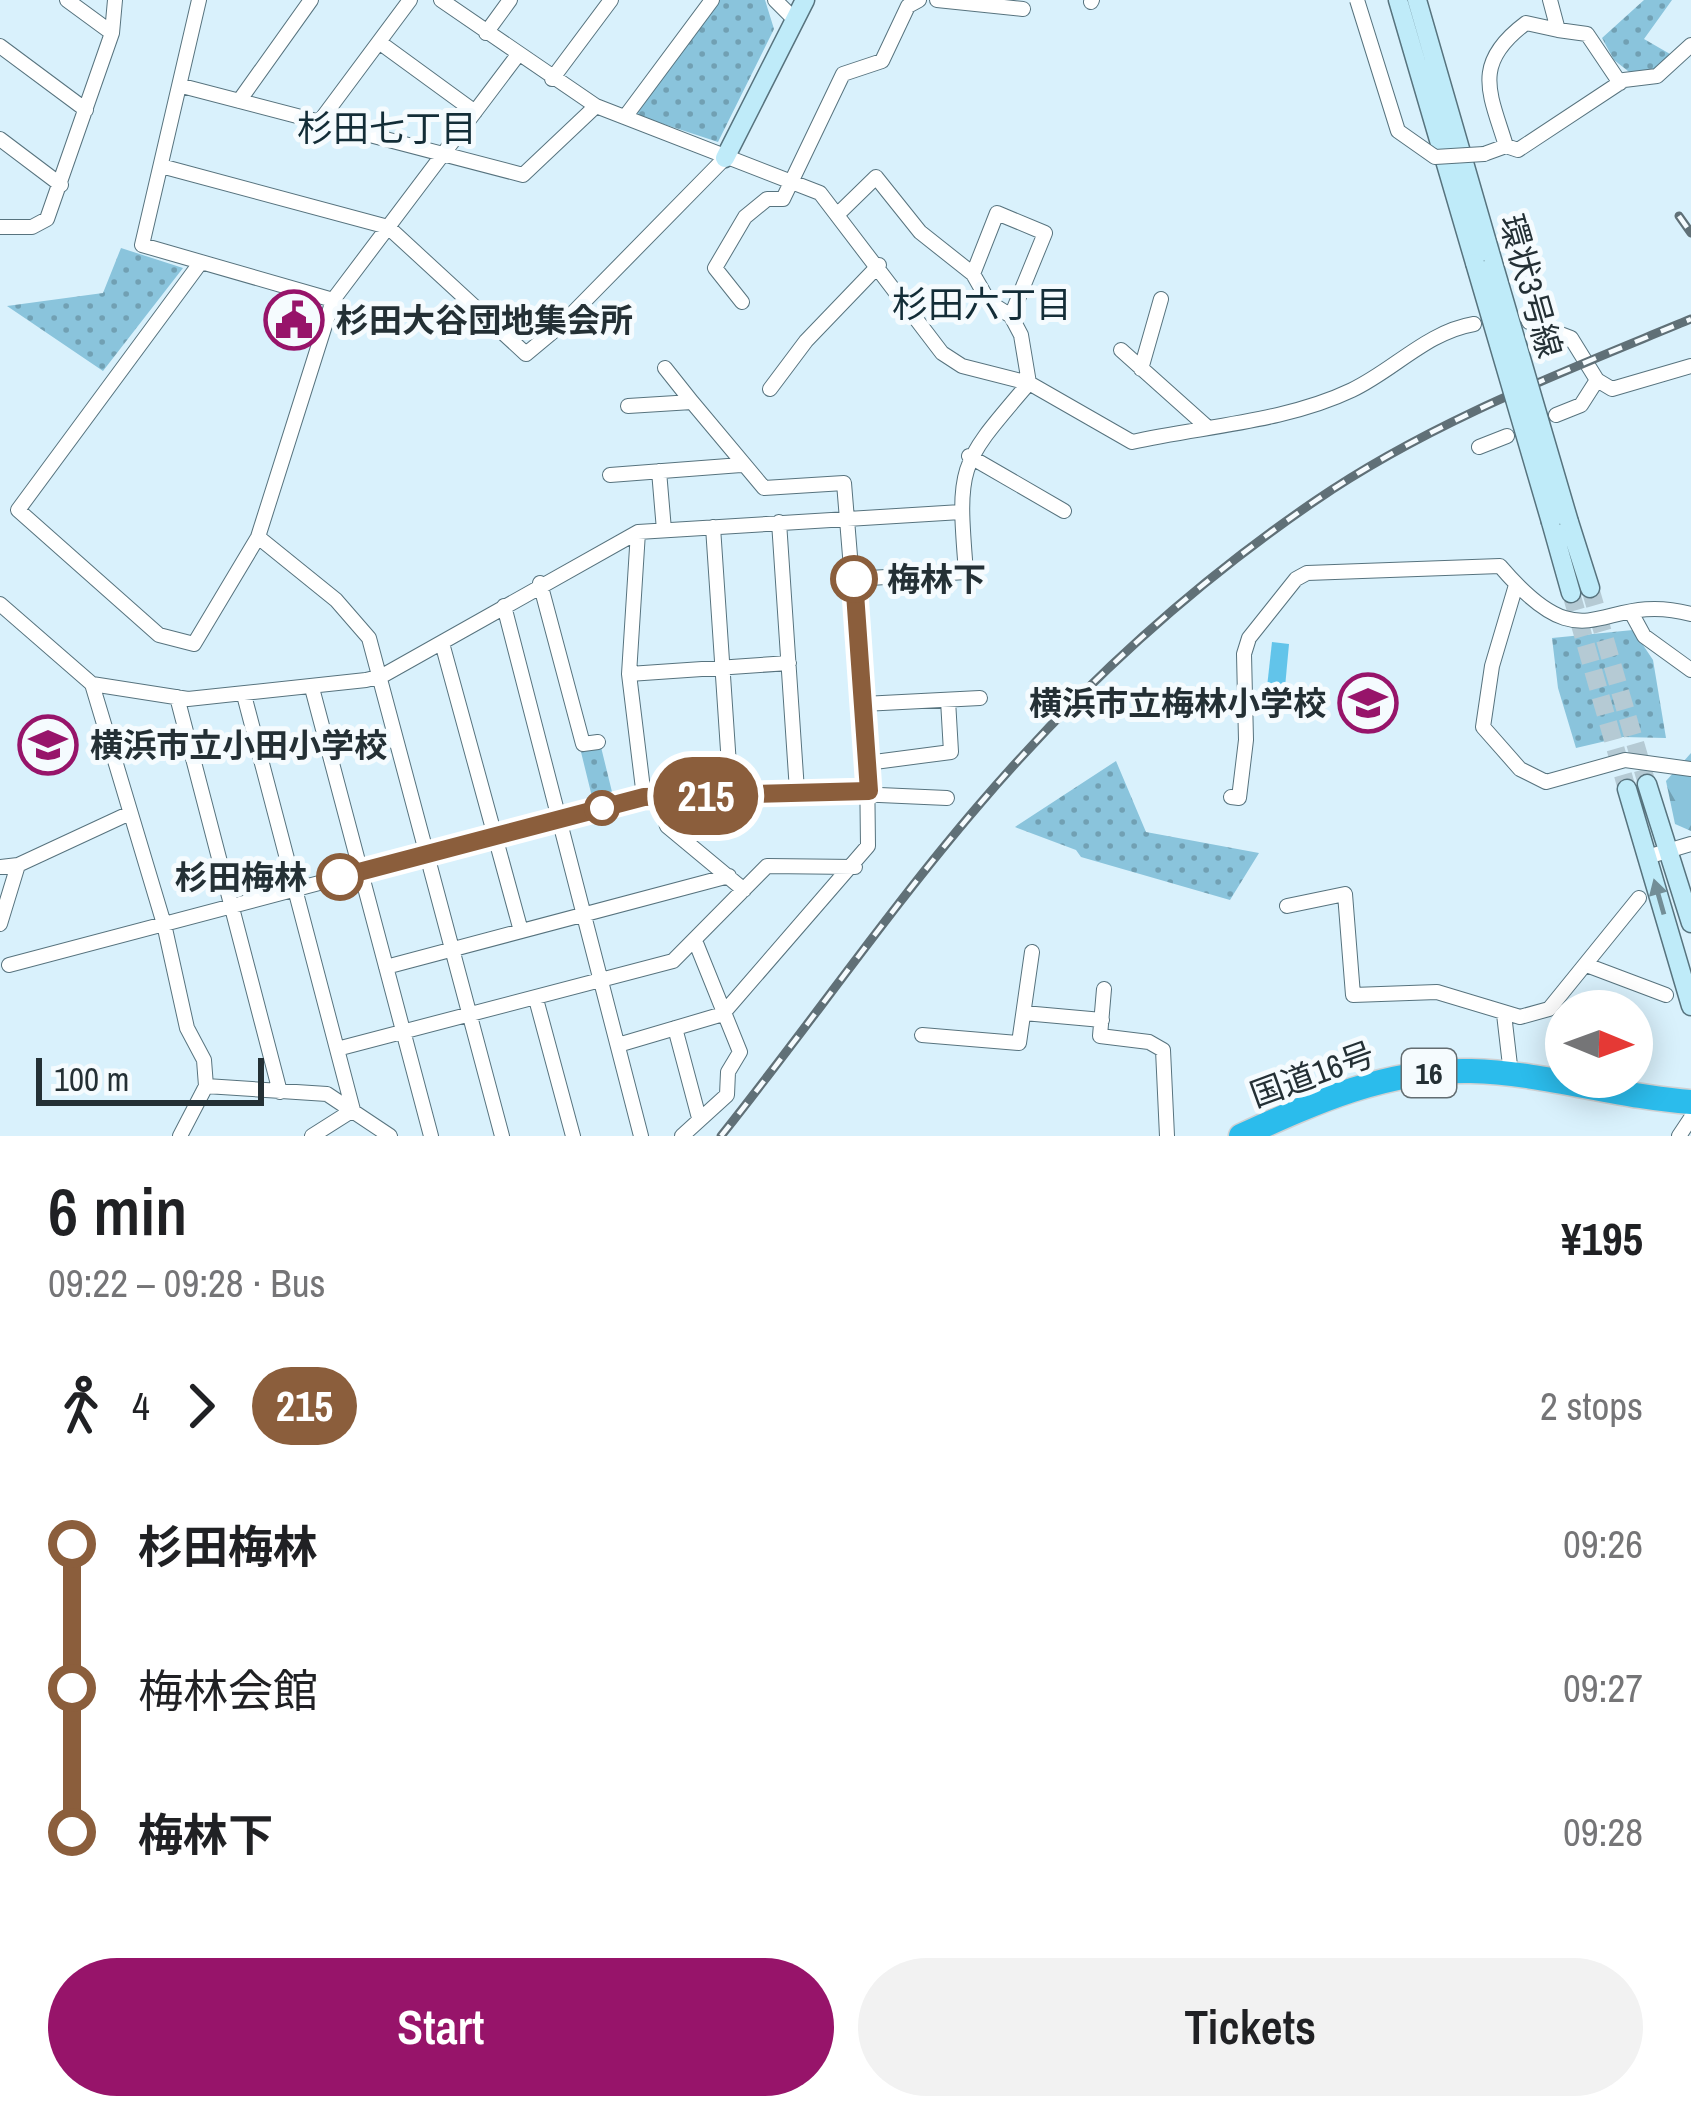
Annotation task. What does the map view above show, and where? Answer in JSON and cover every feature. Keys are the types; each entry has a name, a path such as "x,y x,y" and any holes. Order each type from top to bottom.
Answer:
{"highway":[{"name":"国道16号","path":"1241,1136 1378,1081 1469,1071 1691,1102"}],"street":[{"path":"67,0 112,33"},
{"path":"0,227 32,227 47,219 112,33 115,0"},
{"path":"200,0 142,245 333,300"},
{"path":"238,101 310,0"},
{"path":"320,121 410,0"},
{"path":"441,0 596,106 820,193 942,353 962,366 1029,383 1132,442 1332,398 1449,328 1474,324"},
{"path":"485,33 510,0"},
{"path":"552,79 611,0"},
{"path":"625,117 712,0"},
{"path":"775,0 795,20"},
{"path":"161,166 388,227 526,354 562,324 725,158 805,0"},
{"path":"742,302 715,268 745,217 766,199 783,200 796,182 843,74 882,61 908,6 919,0"},
{"path":"938,0 1023,8"},
{"path":"1357,0 1398,131 1436,157 1484,154 1506,146 1518,150 1620,83 1657,76 1691,45"},
{"name":"環状3号線","path":"1398,0 1484,263"},
{"name":"環状3号線","path":"1417,0 1484,263"},
{"path":"1550,0 1558,30"},
{"path":"1506,146 1486,91 1491,66 1526,23 1587,34 1620,83"},
{"path":"379,42 475,112"},
{"path":"0,46 86,110"},
{"path":"201,262 18,510 160,635 194,644 258,537 333,300 518,56"},
{"path":"182,86 523,175 596,106"},
{"path":"0,139 61,185"},
{"path":"838,214 876,177 920,232 974,274 988,302 1011,316 1022,335 1029,383 969,455 961,512 966,572 854,579"},
{"path":"974,274 997,214 1045,233 1011,316"},
{"path":"1484,263 1580,591"},
{"path":"770,389 806,341 879,266"},
{"path":"1141,369 1161,299"},
{"path":"1529,322 1571,338 1597,380 1612,389 1691,366"},
{"path":"1121,350 1206,426"},
{"path":"618,1045 724,1012 855,867 868,846 869,791 844,483 764,488 665,368"},
{"path":"1556,415 1582,405 1597,380"},
{"path":"628,406 692,402"},
{"path":"1479,447 1507,436"},
{"path":"969,455 1064,511"},
{"path":"610,475 742,465"},
{"path":"659,471 664,530"},
{"path":"0,604 92,684 177,697 244,695 382,676 638,532 961,512"},
{"path":"779,522 797,791"},
{"path":"712,527 731,795"},
{"path":"638,532 628,674 650,797 667,826 744,890"},
{"path":"258,537 356,621 369,638 502,1136"},
{"path":"1231,796 1239,798 1246,740 1244,654 1295,579 1316,572 1500,566 1529,602 1576,622 1632,614 1691,614"},
{"path":"540,584 583,744 598,742"},
{"path":"1516,585 1492,666 1483,727 1520,769 1546,782 1625,760 1691,770"},
{"path":"504,606 641,1136"},
{"path":"1632,614 1645,636 1691,670"},
{"path":"442,643 521,932"},
{"path":"628,674 789,663"},
{"path":"92,684 164,924 187,1028 204,1060 206,1086 180,1136"},
{"path":"312,688 431,1136"},
{"path":"244,695 353,1110"},
{"path":"177,697 280,1092"},
{"path":"863,704 980,698"},
{"path":"867,763 951,752 948,700"},
{"path":"1648,784 1691,923"},
{"path":"1627,789 1691,1006"},
{"path":"9,965 650,797 869,791 947,798"},
{"path":"0,867 18,865 130,813"},
{"path":"1647,857 1691,844"},
{"path":"0,924 18,865"},
{"path":"337,1049 673,962 696,944 767,866 855,867"},
{"path":"386,967 729,876"},
{"path":"1287,906 1345,894 1353,995 1438,992 1504,1014 1549,1010 1588,966 1626,908 1639,898"},
{"path":"682,1136 727,1095 728,1072 740,1052 696,944"},
{"path":"922,1035 1019,1043 1032,952"},
{"path":"1588,966 1666,995"},
{"path":"1103,989 1100,1036 1149,1042 1162,1050 1167,1136"},
{"path":"536,1000 573,1136"},
{"path":"1024,1013 1102,1020"},
{"path":"1504,1014 1511,1075"},
{"path":"675,1028 700,1118"},
{"path":"206,1086 327,1094 390,1136"},
{"path":"312,1136 353,1110"},
{"path":"1679,1136 1691,1118"}],"green space":[{"path":"717,0 765,0 774,29 718,142 633,114"},
{"path":"1644,0 1672,0 1644,39 1670,54 1663,67 1633,75 1614,60 1602,38"},
{"path":"121,248 183,268 103,371 7,306 103,293"},
{"path":"1633,630 1653,660 1666,738 1623,737 1576,748 1558,688 1552,638"},
{"path":"601,747 614,800 594,805 581,752"},
{"path":"1691,753 1691,831 1675,824 1666,781"},
{"path":"1116,761 1146,832 1259,853 1230,900 1081,857 1076,850 1015,827"}],"shaded area":[{"path":"1272,642 1289,644 1284,698 1266,696"}],"tunnel":[{"path":"1590,588 1647,784"},
{"path":"1571,593 1627,789"}],"railway":[{"path":"1679,216 1691,233"},
{"path":"721,1136 978,806 1095,681 1179,605 1268,534 1404,447 1498,400 1691,319"}],"bus line":[{"name":"215","path":"340,877 644,797 767,790 869,791 854,579"}],"place":[{"name":"杉田大谷団地集会所","path":"294,320"},
{"name":"梅林下","path":"854,579"},
{"name":"横浜市立梅林小学校","path":"1368,703"},
{"name":"横浜市立小田小学校","path":"48,745"},
{"name":"杉田梅林","path":"340,877"}],"district":[{"name":"杉田七丁目","path":"387,128"},
{"name":"杉田六丁目","path":"982,304"}]}
